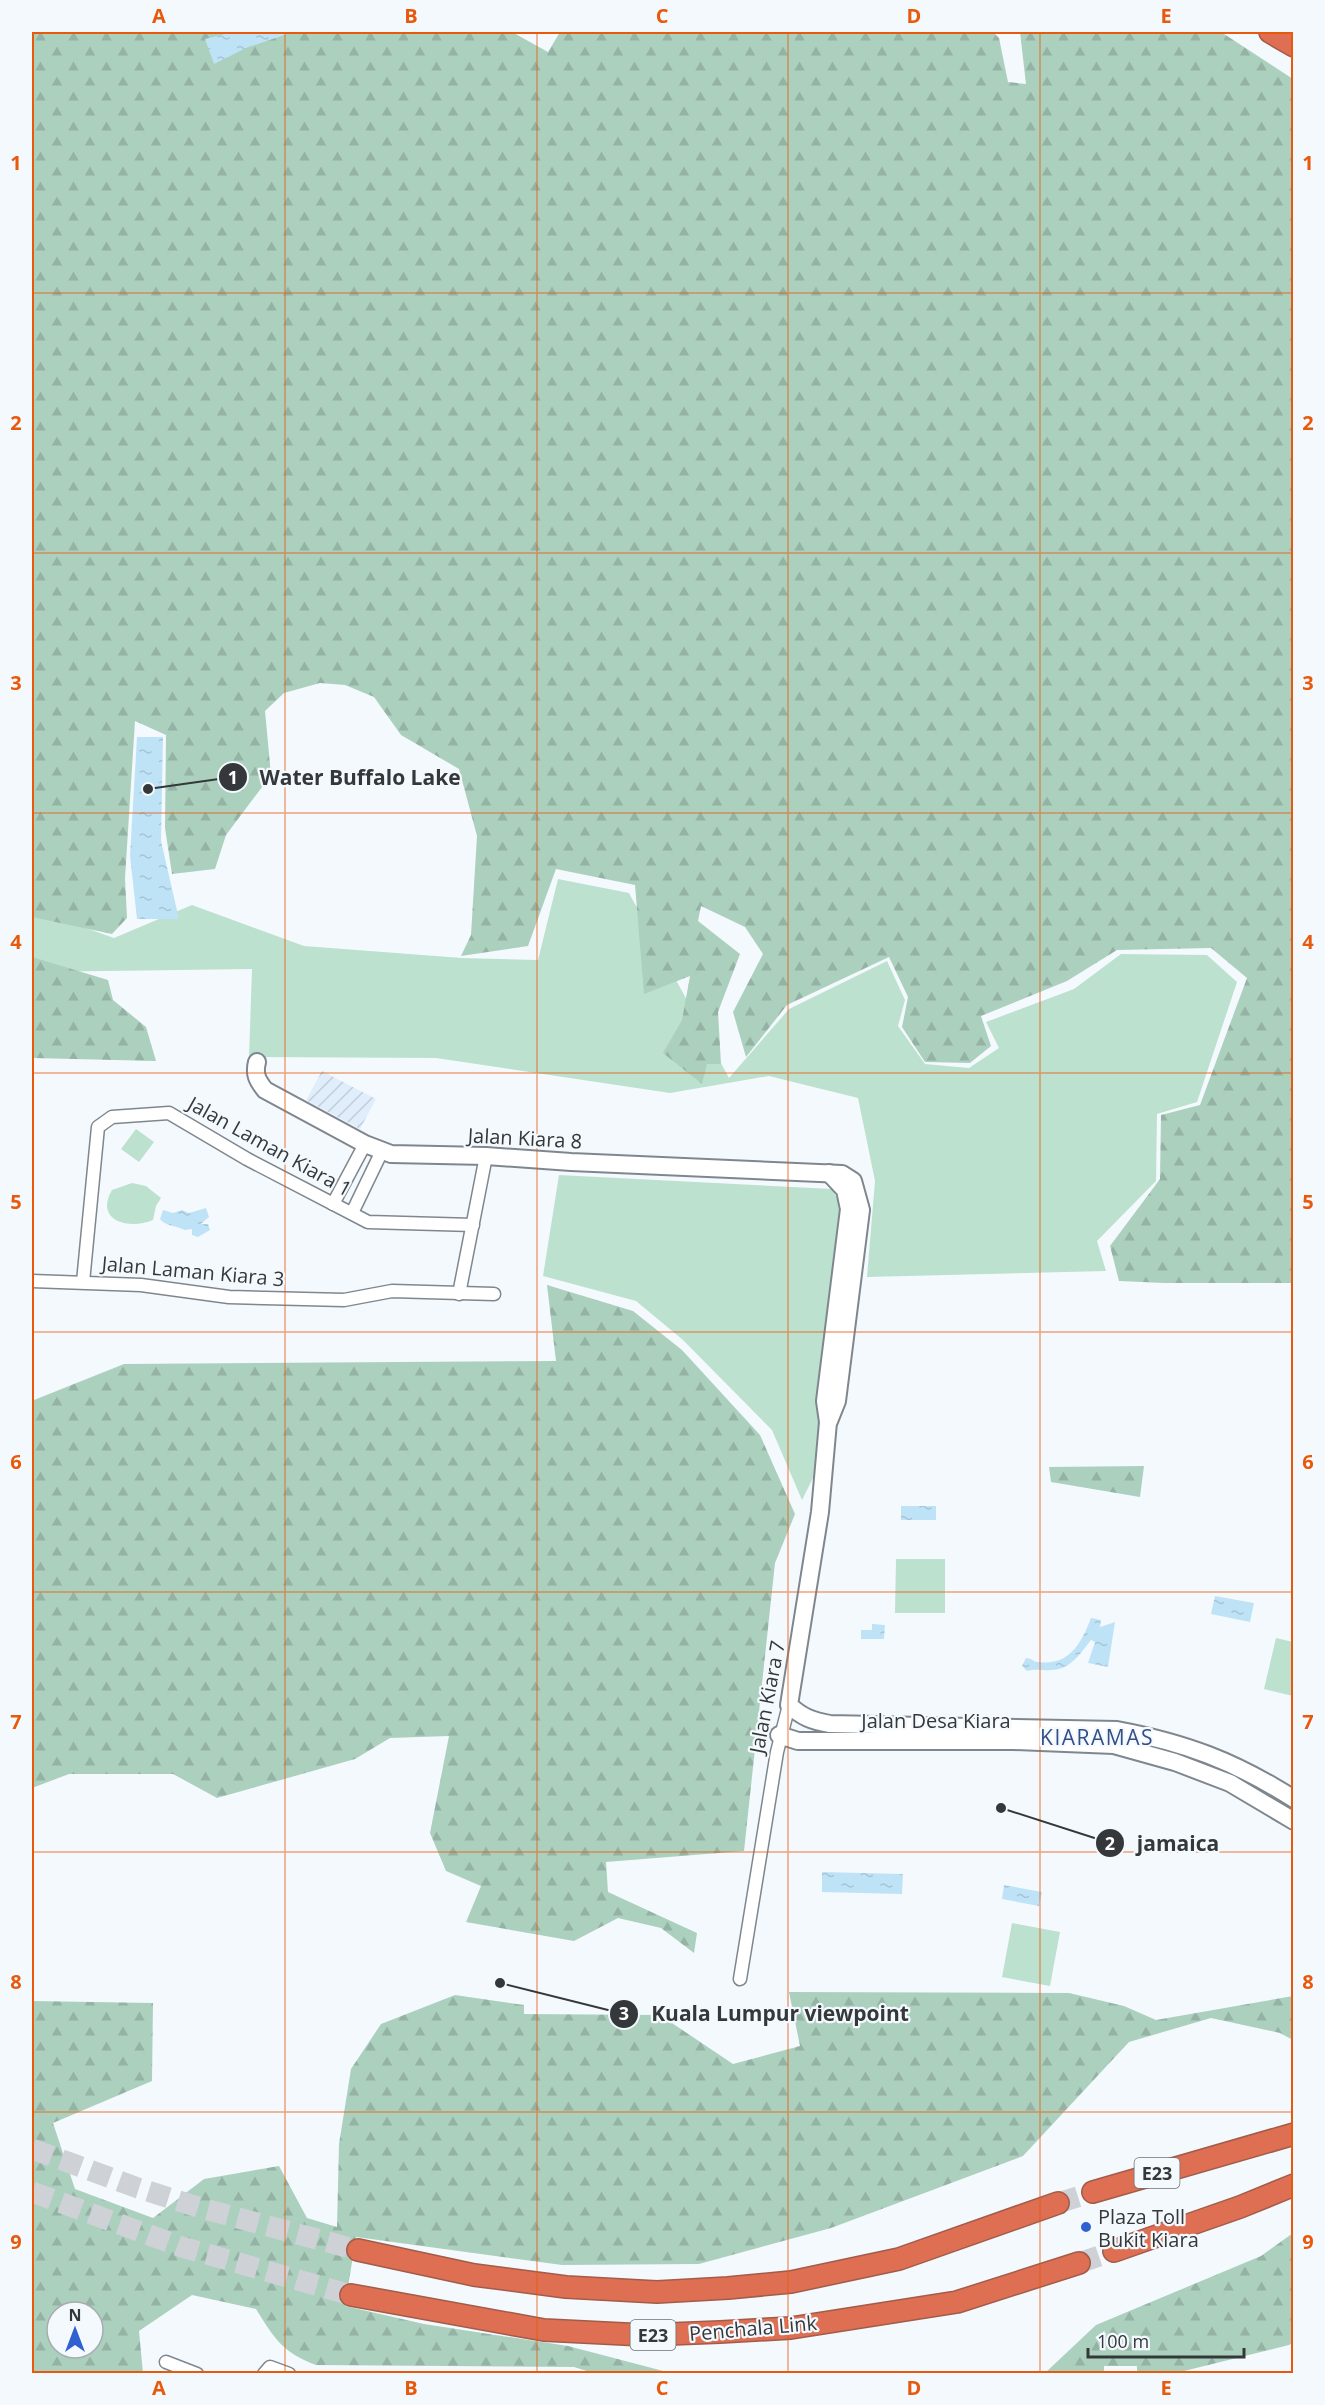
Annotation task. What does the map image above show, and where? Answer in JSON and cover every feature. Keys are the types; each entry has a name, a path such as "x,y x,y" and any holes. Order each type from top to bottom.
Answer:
{"highway":[{"path":"1270,32 1293,46"},
{"name":"E23","path":"1093,2192 1293,2134"},
{"path":"1114,2252 1240,2207 1293,2185"},
{"name":"E23","path":"358,2250 474,2276 566,2287 657,2292 728,2288 792,2282 899,2259 1058,2203"},
{"name":"Penchala Link","path":"351,2295 544,2330 644,2335 720,2332 791,2328 957,2302 1079,2263"}],"street":[{"name":"Jalan Kiara 8","path":"257,1062 255,1071 257,1080 265,1090 365,1144 391,1154 486,1156 829,1173 842,1174 853,1180 861,1210 837,1401 828,1422"},
{"name":"Jalan Laman Kiara 1","path":"83,1282 98,1127 112,1117 169,1113 247,1159 368,1222 473,1225"},
{"path":"333,1204 365,1144"},
{"path":"352,1213 382,1151"},
{"path":"459,1294 486,1156"},
{"name":"Jalan Laman Kiara 3","path":"32,1281 141,1285 229,1298 344,1300 392,1291 494,1294"},
{"name":"Jalan Kiara 7","path":"740,1979 780,1735 789,1706 820,1512 828,1422"},
{"name":"Jalan Desa Kiara","path":"789,1706 811,1721 830,1724 1126,1732 1155,1737 1209,1754 1255,1775 1293,1799"},
{"name":"Jalan Desa Kiara","path":"780,1735 798,1741 1004,1740 1114,1745 1175,1762 1230,1783 1293,1821"},
{"path":"166,2362 196,2373"},
{"path":"264,2373 270,2367 290,2373"}],"shaded area":[{"path":"322,1071 376,1099 360,1129 306,1100"}],"green space":[{"path":"32,32 311,32 312,34 335,34 341,32 512,32 548,52 560,32 993,32 999,38 1008,82 1026,84 1020,32 1221,32 1293,79 1293,1283 1119,1281 1110,1246 1160,1179 1161,1115 1200,1105 1247,978 1211,948 1117,950 1067,981 981,1016 991,1046 970,1063 925,1062 902,1027 908,997 889,957 787,1005 746,1057 733,1012 763,954 745,927 701,906 698,921 740,954 718,1012 721,1064 707,1064 702,1084 663,1053 682,1020 690,976 644,994 635,885 556,869 528,946 461,956 471,935 477,836 459,769 401,735 374,697 345,685 320,683 284,693 265,711 271,775 226,835 215,869 172,874 165,828 166,735 135,721 125,878 127,918 112,934 32,917"},
{"path":"558,879 629,893 729,1078 789,1009 887,961 905,1000 898,1026 925,1064 969,1068 999,1048 986,1022 1074,989 1121,954 1207,955 1237,982 1197,1102 1157,1114 1156,1181 1097,1241 1106,1271 867,1277 875,1181 858,1098 769,1076 670,1093 436,1058 249,1057 252,969 32,972 32,909 114,938 192,905 304,946 462,958 538,960"},
{"path":"32,957 108,980 113,1000 146,1027 156,1061 32,1058"},
{"path":"136,1129 154,1142 139,1162 121,1149"},
{"path":"559,1175 832,1189 847,1217 816,1472 802,1500 772,1430 683,1340 636,1301 543,1276"},
{"path":"132,1183 146,1186 161,1198 156,1206 153,1220 144,1223 125,1223 111,1216 107,1209 112,1190"},
{"path":"547,1285 633,1311 682,1350 760,1435 795,1514 775,1563 744,1851 606,1862 608,1892 697,1933 694,1953 661,1928 618,1918 574,1941 466,1922 481,1886 446,1871 430,1833 449,1736 390,1738 355,1759 217,1798 173,1774 69,1774 32,1788 32,1405 34,1400 124,1364 556,1361"},
{"path":"1144,1466 1140,1497 1051,1482 1049,1467"},
{"path":"896,1559 945,1559 945,1613 895,1613"},
{"path":"1276,1638 1293,1642 1293,1696 1264,1689"},
{"path":"1012,1923 1060,1932 1050,1986 1002,1977"},
{"path":"789,1992 1069,1993 1124,2006 1156,2020 1293,1996 1293,2040 1280,2033 1211,2018 1129,2042 1023,2156 831,2228 699,2264 562,2265 356,2237 345,2306 424,2324 568,2346 671,2373 593,2373 574,2367 316,2365 287,2350 268,2328 256,2309 192,2295 139,2331 143,2373 32,2374 32,2001 153,2003 152,2081 53,2123 75,2189 153,2218 204,2179 279,2166 307,2218 337,2227 339,2144 351,2069 381,2024 455,1995 524,2005 524,2014 660,2015 733,2064 800,2046"},
{"path":"1293,2233 1294,2342 1289,2345 1176,2373 1137,2373 1137,2366 1104,2366 1104,2373 1045,2373 1096,2325 1261,2256"}],"water":[{"path":"225,32 293,32 246,48 214,64 205,39 225,34"},
{"path":"137,737 163,737 161,841 179,919 137,919 130,856"},
{"path":"206,1208 209,1217 201,1224 208,1224 210,1230 198,1237 192,1235 192,1229 185,1230 168,1225 160,1219 163,1210 173,1213 182,1210 189,1213"},
{"path":"901,1506 936,1506 936,1520 901,1520"},
{"path":"1215,1596 1254,1603 1250,1622 1211,1614"},
{"path":"1091,1618 1101,1620 1100,1627 1115,1622 1108,1667 1088,1663 1095,1642 1091,1640 1074,1660 1064,1667 1027,1671 1022,1666 1026,1658 1036,1662 1049,1662 1066,1657 1078,1644"},
{"path":"872,1624 885,1625 884,1639 861,1639 861,1630 872,1630"},
{"path":"822,1872 903,1874 902,1894 822,1892"},
{"path":"1004,1885 1042,1892 1039,1906 1002,1899"}],"tunnel":[{"path":"32,2149 138,2188 201,2208 358,2250"},
{"path":"32,2192 182,2247 351,2295"},
{"path":"1058,2203 1093,2192"},
{"path":"1079,2263 1114,2251"}],"place":[{"name":"Water Buffalo Lake","path":"148,789"},
{"name":"jamaica","path":"1001,1808"},
{"name":"Kuala Lumpur viewpoint","path":"500,1983"},
{"name":"Plaza Toll Bukit Kiara","path":"1086,2227"}],"district":[{"name":"KIARAMAS","path":"1097,1737"}]}
